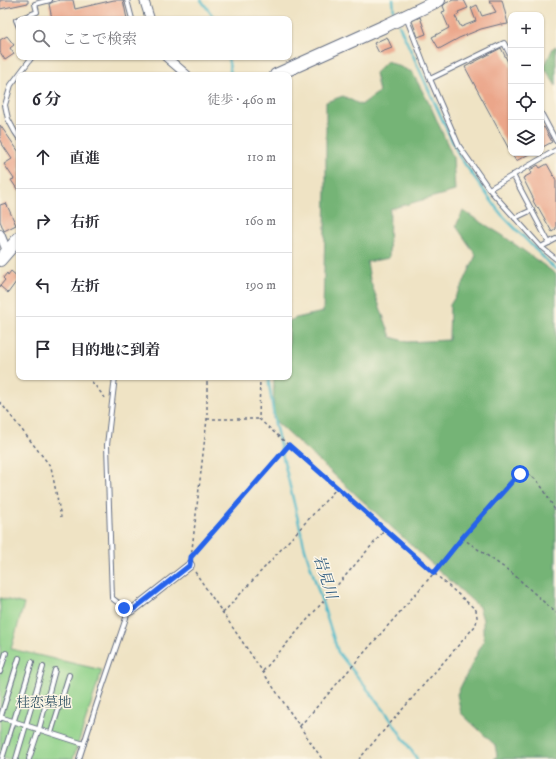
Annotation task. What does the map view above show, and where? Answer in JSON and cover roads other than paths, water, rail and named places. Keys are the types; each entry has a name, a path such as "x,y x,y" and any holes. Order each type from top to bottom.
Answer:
{"street":[{"path":"144,0 149,16"},
{"path":"283,72 439,0"},
{"path":"169,60 183,72"},
{"path":"0,234 4,256"},
{"path":"4,256 16,242"},
{"path":"127,612 134,609 190,565"}],"lane":[{"path":"26,16 37,12 35,4 50,0"},
{"path":"127,0 131,16"},
{"path":"405,16 459,146 489,189 541,247 556,259"},
{"path":"430,79 504,43 508,51"},
{"path":"21,72 30,60"},
{"path":"16,78 11,85 5,104 8,119 16,134"},
{"path":"544,119 556,141"},
{"path":"489,189 556,150"},
{"path":"513,175 549,243"},
{"path":"514,218 532,210"},
{"path":"541,247 556,239"},
{"path":"79,759 96,703 127,612 112,598 107,445 115,380"},
{"path":"0,672 6,653"},
{"path":"19,658 0,718 84,744"},
{"path":"2,759 32,662"},
{"path":"16,759 43,667"},
{"path":"29,759 55,670"},
{"path":"51,733 69,675"}],"waterway":[{"name":"岩見川","path":"201,0 213,16"},
{"path":"393,0 394,12"},
{"path":"399,25 459,156 501,214 556,269"},
{"name":"岩見川","path":"228,60 230,72"},
{"name":"岩見川","path":"268,380 275,424 305,549 338,652 387,714 417,759"}],"park label":[{"name":"桂恋墓地","path":"44,703"}]}
